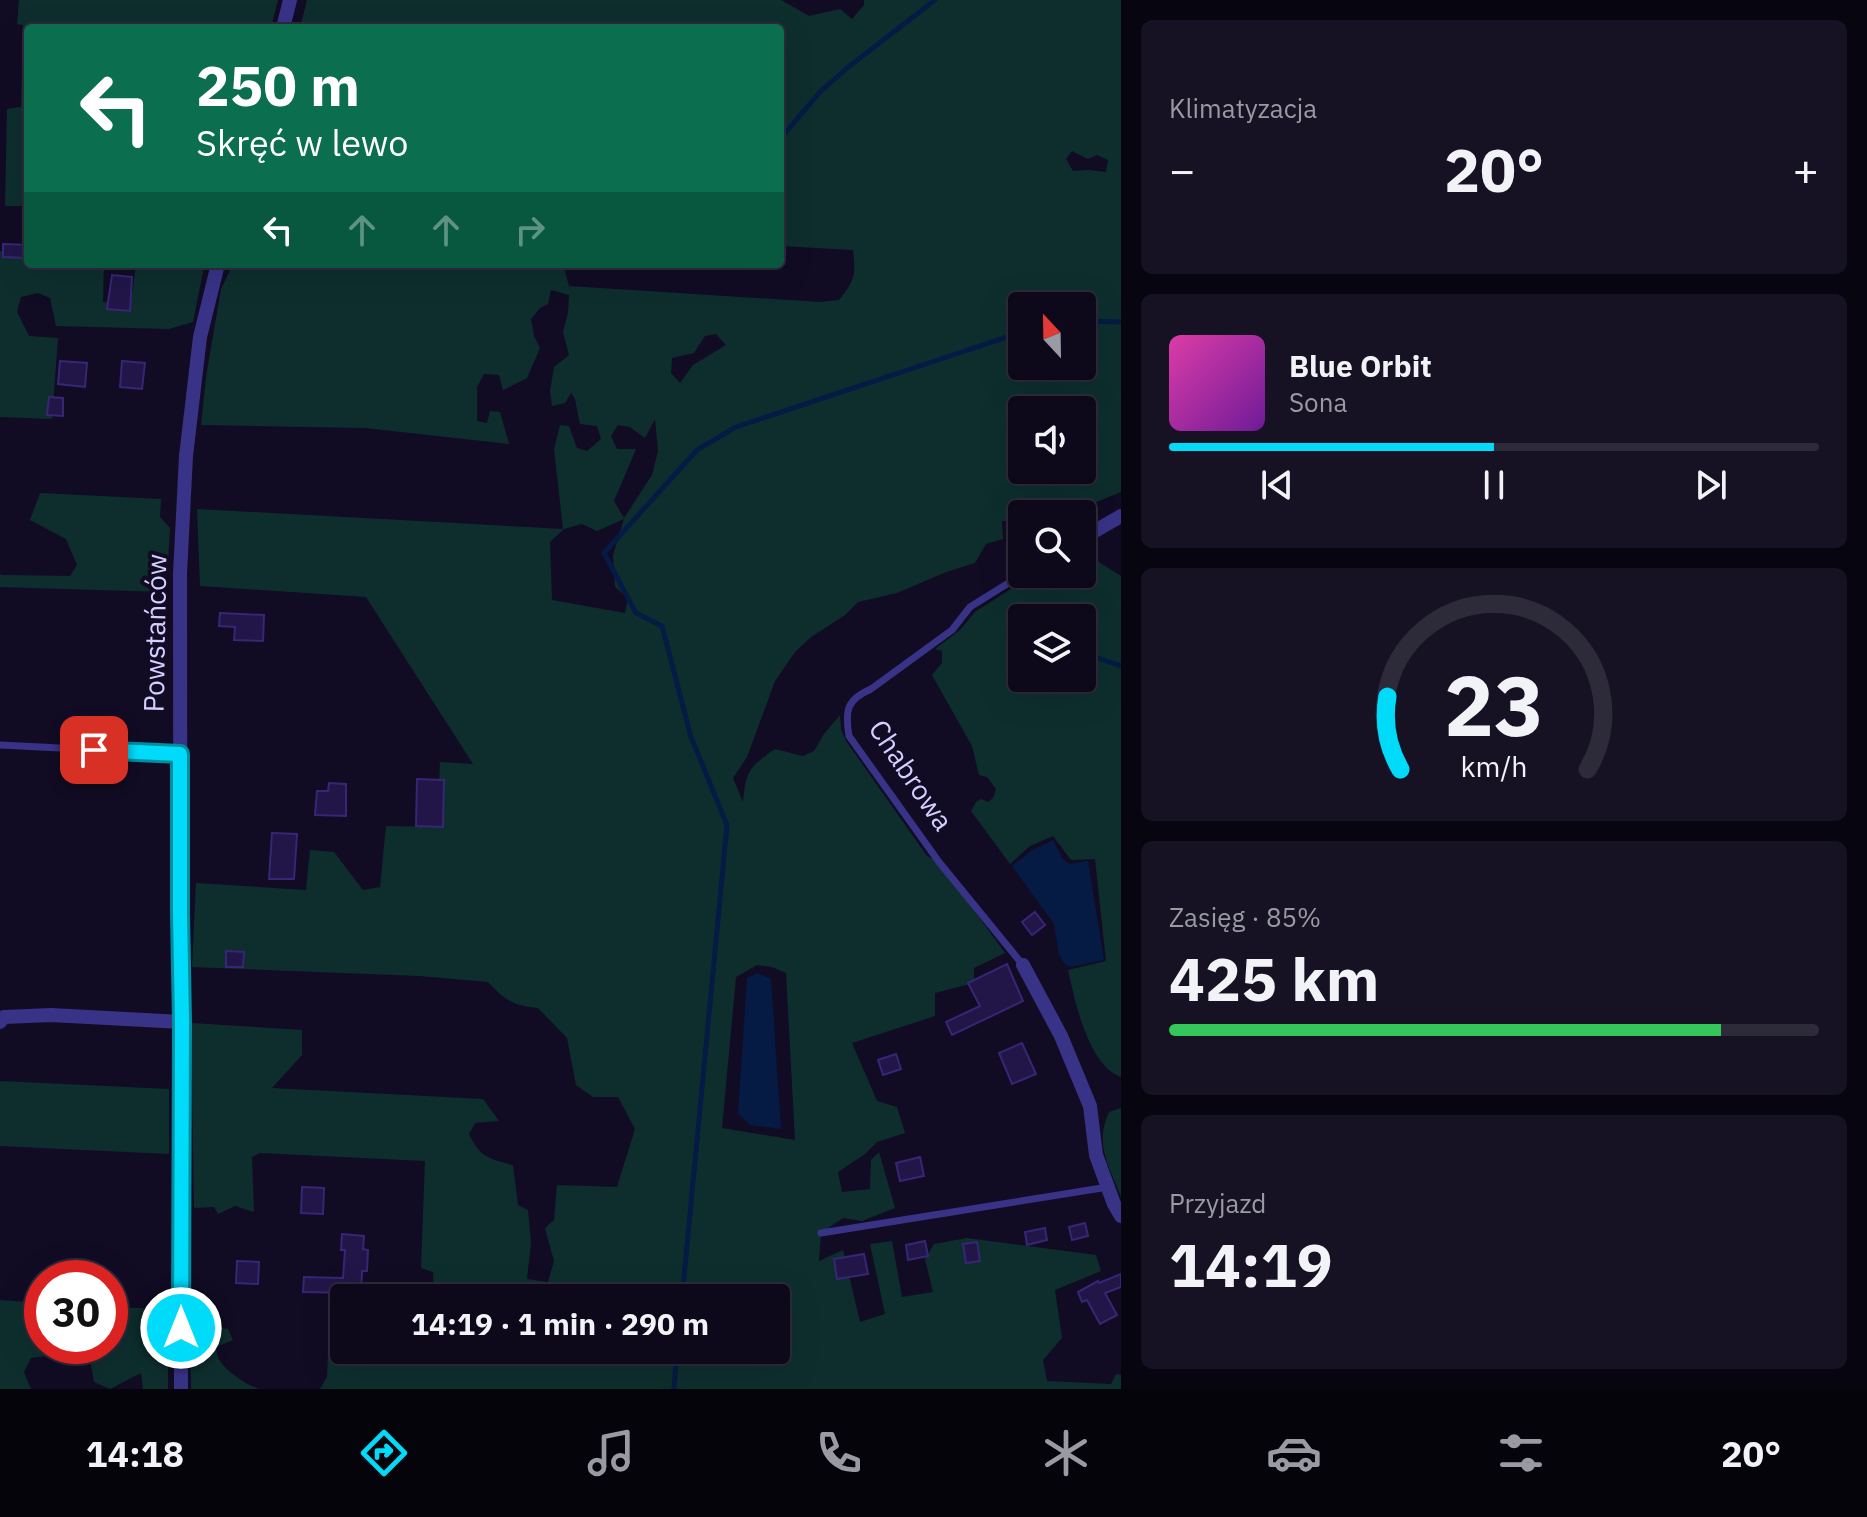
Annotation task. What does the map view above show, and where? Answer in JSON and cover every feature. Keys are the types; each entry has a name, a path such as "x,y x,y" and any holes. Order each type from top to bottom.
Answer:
{"street":[{"path":"284,24 290,0"},
{"name":"Powstańców","path":"181,1389 180,574 186,456 200,337 217,268"},
{"path":"1096,530 1121,516"},
{"path":"1023,965 1061,1036 1090,1106 1096,1155 1121,1216"},
{"path":"2,1019 51,1015 182,1022"}],"lane":[{"name":"Chabrowa","path":"1008,583 970,607 952,630 871,689 859,694 849,704 846,718 849,736 939,862 1023,965"},
{"path":"0,745 180,754"},
{"path":"821,1233 1108,1187"}],"green space":[{"path":"19,0 278,0 272,24 24,24 24,206 5,206 7,109 21,107 23,25 17,24"},
{"path":"307,0 781,0 809,16 840,9 852,19 864,5 864,0 1121,0 1121,492 1096,502 1008,500 1008,521 1002,521 1003,539 986,544 975,563 897,593 858,602 795,652 775,681 747,757 733,778 743,802 748,776 759,761 775,749 803,756 814,751 840,715 846,741 927,856 939,862 1005,953 974,968 974,983 935,993 935,1016 852,1043 877,1101 897,1107 905,1133 877,1142 838,1172 842,1192 870,1189 871,1160 879,1152 895,1208 862,1221 843,1218 821,1233 819,1261 843,1250 860,1322 885,1314 870,1244 892,1241 902,1297 933,1292 925,1259 934,1244 967,1238 1096,1255 1101,1271 1055,1290 1062,1338 1043,1360 1047,1381 1111,1384 1116,1374 1121,1375 1121,1389 320,1389 327,1377 330,1352 330,1364 790,1364 790,1284 434,1284 433,1272 421,1268 425,1161 260,1153 252,1157 254,1212 235,1206 218,1214 214,1207 194,1208 191,1023 302,1030 302,1055 272,1088 483,1099 499,1121 475,1123 469,1134 486,1156 513,1165 518,1205 528,1210 531,1243 527,1279 548,1282 554,1261 545,1228 554,1220 557,1185 617,1187 635,1129 618,1097 593,1097 576,1085 567,1038 538,1008 510,1001 488,982 420,976 192,967 196,883 306,890 310,850 334,852 363,890 380,887 386,826 437,827 440,762 473,764 366,597 200,586 197,509 563,529 554,449 560,425 569,426 577,448 587,451 601,439 597,426 580,424 571,393 565,403 552,406 550,391 554,367 569,355 563,332 569,295 551,290 548,304 531,319 540,348 527,378 503,390 499,375 484,374 477,387 477,421 487,423 490,411 500,412 509,444 365,428 201,425 221,289 231,268 564,268 569,286 820,302 839,300 854,272 853,250 784,246 784,24 301,24","holes":["1072,151 1088,159 1097,155 1108,160 1106,172 1073,171 1066,159","716,334 726,345 693,365 680,383 671,373 672,358 694,353 705,336","655,419 658,451 652,475 624,518 614,501 636,449 617,449 611,436 618,425 630,427 645,438","624,519 613,555 615,587 628,598 625,613 552,600 550,542 564,529 582,524 597,531","757,965 786,973 795,1140 722,1128 736,977"]},
{"path":"0,251 24,253 24,268 104,268 103,302 131,303 135,268 204,268 193,322 169,329 56,326 50,298 38,293 21,297 17,312 29,336 58,338 52,419 0,417"},
{"path":"40,493 161,499 160,517 170,528 166,592 0,587 0,573 70,576 77,565 66,539 30,520"},
{"path":"1096,559 1121,576 1121,1077 1100,1060 1092,1046 1079,1014 1068,970 1106,961 1095,859 1071,860 1053,836 1030,846 1010,864 971,811 981,799 988,802 993,798 996,789 987,777 979,775 972,746 932,675 942,663 942,651 935,649 960,630 975,612 1012,588 1096,588"},
{"path":"0,1081 169,1089 169,1154 0,1146"},
{"path":"1121,1108 1121,1197 1105,1155 1103,1135 1109,1112"},
{"path":"0,1300 24,1302 24,1364 28,1364 24,1372 31,1389 0,1389"},
{"path":"128,1308 168,1309 168,1389 143,1389 141,1373 110,1389 94,1382 91,1364 128,1364"},
{"path":"210,1326 228,1329 233,1340 216,1347 223,1365 238,1378 260,1389 191,1389 190,1337"}],"water":[{"path":"1053,840 1069,864 1088,861 1104,960 1070,967 1064,963 1059,954 1054,924 1012,866 1031,851"},
{"path":"758,973 771,979 781,1129 750,1125 738,1113 747,978"}],"building":[{"path":"3,244 24,245 24,258 3,257"},
{"path":"112,275 132,277 130,311 107,309"},
{"path":"60,361 87,363 85,387 58,384"},
{"path":"122,361 145,363 142,389 120,387"},
{"path":"49,397 63,398 63,416 47,415"},
{"path":"220,613 264,615 263,641 234,640 235,627 219,626"},
{"path":"417,779 444,780 443,827 416,826"},
{"path":"329,783 346,784 346,816 315,815 317,791 328,791"},
{"path":"272,833 297,834 294,879 269,879"},
{"path":"1035,912 1045,925 1032,935 1022,922"},
{"path":"226,951 244,952 243,967 226,967"},
{"path":"1007,964 1023,1001 952,1035 946,1022 980,1006 968,983"},
{"path":"1022,1043 1036,1074 1012,1084 999,1053"},
{"path":"896,1054 901,1069 883,1075 878,1060"},
{"path":"920,1157 924,1176 900,1181 896,1163"},
{"path":"302,1187 324,1188 323,1214 301,1213"},
{"path":"1085,1223 1088,1236 1072,1240 1069,1227"},
{"path":"1045,1228 1047,1240 1027,1245 1025,1232"},
{"path":"342,1234 364,1236 363,1249 368,1250 367,1271 362,1271 361,1284 330,1284 330,1292 303,1292 304,1277 343,1278 345,1250 341,1250"},
{"path":"925,1241 928,1256 908,1260 906,1245"},
{"path":"977,1242 980,1261 966,1263 963,1244"},
{"path":"864,1254 868,1274 837,1279 834,1259"},
{"path":"237,1261 259,1262 258,1284 236,1283"},
{"path":"1121,1274 1121,1287 1105,1293 1117,1315 1100,1324 1087,1300 1082,1302 1078,1292 1098,1281"}],"waterway":[{"path":"784,134 820,92 935,0"},
{"path":"1096,321 1121,322"},
{"path":"683,1284 727,825 691,737 662,626 636,613 604,553 697,450 736,427 1008,337"},
{"path":"1096,658 1121,666"},
{"path":"674,1389 676,1364"}],"route":[{"path":"94,750 180,754 181,1328"}]}
